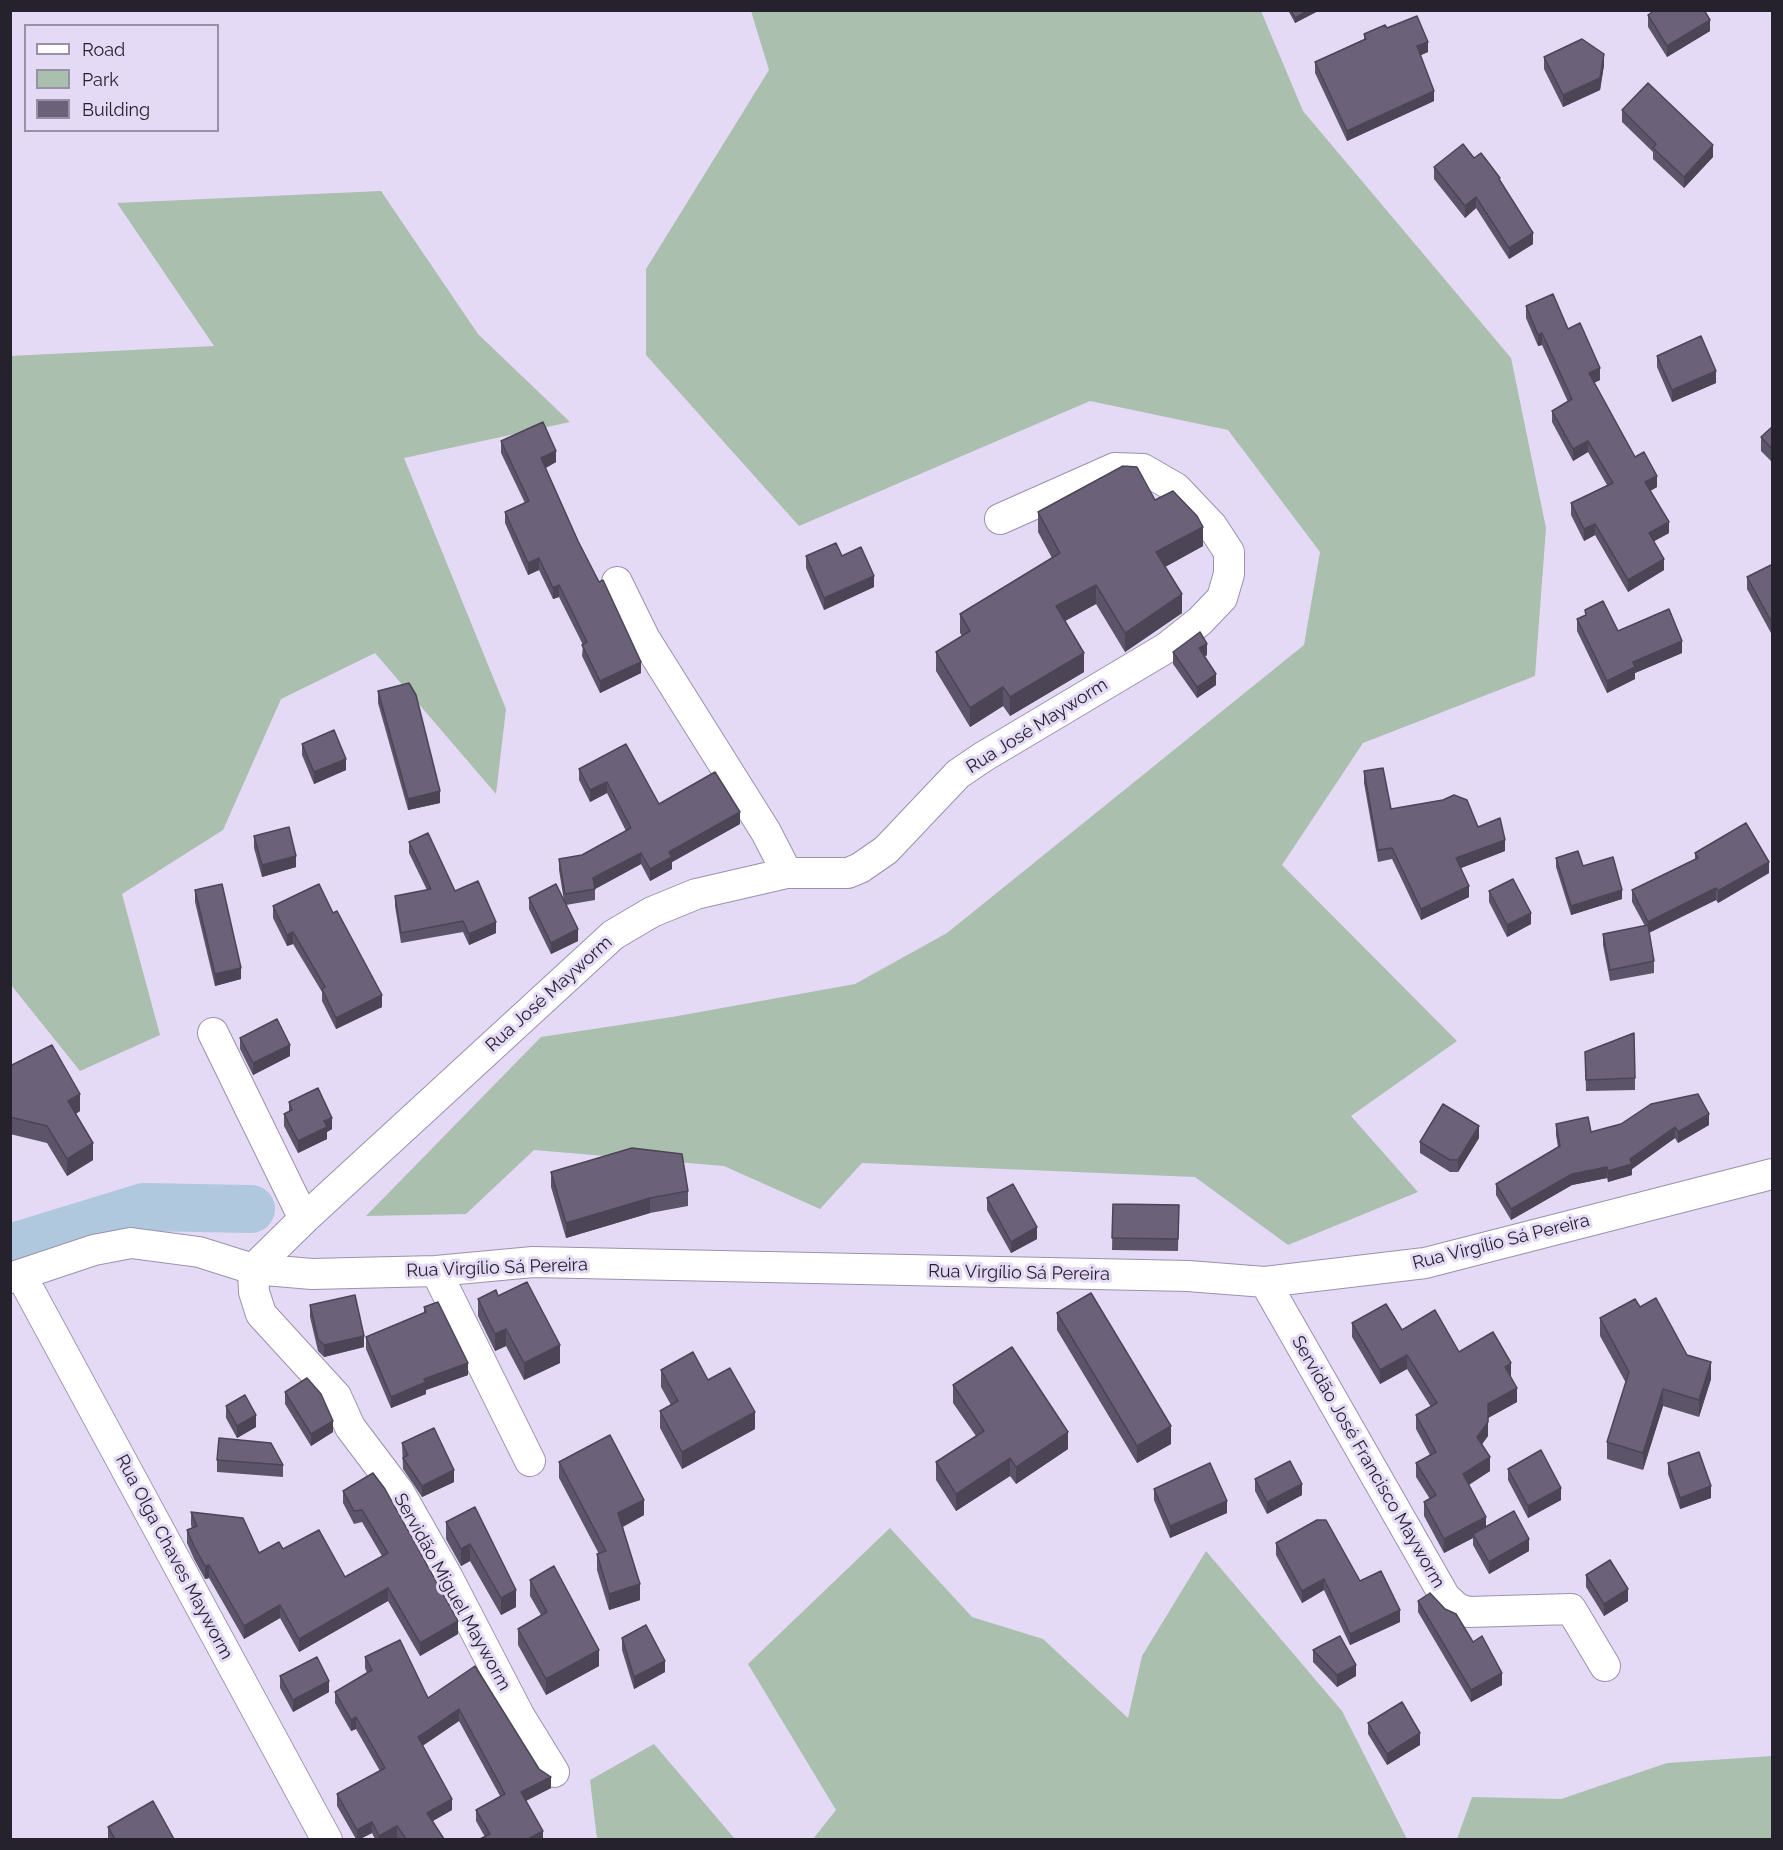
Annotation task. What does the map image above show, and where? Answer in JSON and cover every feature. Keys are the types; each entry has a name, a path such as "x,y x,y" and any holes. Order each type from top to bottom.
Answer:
{"street":[{"name":"Rua José Mayworm","path":"253,1269 304,1219 613,935 652,912 696,894 787,873 848,873 872,861 958,774 982,757 1166,648 1200,621 1222,598 1228,574 1228,552 1212,526 1176,488 1143,469 1115,468 1000,519"},
{"path":"616,582 645,639 766,832 787,873"},
{"path":"213,1033 304,1219"},
{"name":"Rua Virgílio Sá Pereira","path":"16,1277 94,1250 131,1243 199,1252 253,1269 312,1274 436,1271 545,1263 1188,1276 1265,1282 1425,1263 1773,1174"},
{"name":"Servidão Miguel Mayworm","path":"253,1269 254,1292 261,1314 336,1396 350,1427 399,1492 448,1578 519,1715 554,1772"},
{"path":"436,1271 530,1461"},
{"name":"Rua Olga Chaves Mayworm","path":"16,1277 327,1839"},
{"name":"Servidão José Francisco Mayworm","path":"1265,1282 1445,1597 1457,1608 1468,1612 1571,1609 1605,1666"}],"green space":[{"path":"751,11 1261,11 1303,111 1511,358 1546,528 1535,676 1363,743 1282,865 1457,1041 1351,1116 1418,1192 1288,1245 1195,1177 862,1163 820,1209 724,1166 534,1150 466,1214 366,1216 541,1037 672,1017 855,984 947,933 1304,645 1320,552 1228,430 1090,401 799,526 646,355 646,269 769,70"},
{"path":"381,191 478,334 570,422 404,458 506,709 496,794 375,653 281,699 223,830 122,894 160,1035 80,1071 11,985 10,356 214,346 117,203"},
{"path":"890,1528 972,1617 1043,1639 1128,1718 1142,1656 1206,1551 1342,1711 1407,1839 813,1839 836,1810 748,1664"},
{"path":"654,1744 735,1839 597,1839 590,1780"},
{"path":"1772,1756 1772,1839 1457,1839 1472,1797 1561,1799 1667,1763"}],"building":[{"path":"1291,10 1309,10 1295,18"},
{"path":"1655,10 1704,10 1710,20 1667,46 1648,15"},
{"path":"1417,16 1428,42 1417,46 1434,91 1347,131 1315,62 1366,39 1364,34"},
{"path":"1582,39 1604,54 1600,78 1563,95 1544,57"},
{"path":"1648,83 1713,145 1684,177 1653,148 1656,144 1622,110"},
{"path":"1463,144 1474,158 1481,153 1500,178 1533,233 1509,248 1476,197 1465,206 1434,167"},
{"path":"1553,294 1568,329 1580,323 1600,368 1589,373 1635,457 1644,452 1657,476 1645,482 1669,522 1649,533 1664,559 1628,580 1595,524 1584,529 1571,503 1613,483 1588,441 1573,449 1552,411 1572,399 1542,333 1538,335 1526,306"},
{"path":"1701,336 1716,371 1672,390 1657,356"},
{"path":"543,422 556,451 541,458 578,541 599,582 603,580 641,662 600,681 582,645 587,642 559,585 553,588 539,558 528,563 505,512 529,501 501,441"},
{"path":"1773,426 1773,450 1761,437"},
{"path":"1123,466 1137,467 1155,500 1173,491 1197,516 1203,527 1156,552 1182,594 1125,633 1096,585 1056,606 1084,653 1010,697 1003,687 970,708 936,652 970,631 960,614 1060,553 1038,512"},
{"path":"836,543 842,556 861,547 874,576 824,598 806,556"},
{"path":"1773,564 1773,620 1771,621 1747,577"},
{"path":"1603,601 1618,631 1669,609 1682,641 1633,662 1635,667 1607,681 1577,619 1586,615 1585,610"},
{"path":"1200,632 1207,644 1199,648 1216,674 1197,687 1173,652"},
{"path":"409,683 416,695 440,791 408,799 378,691"},
{"path":"334,730 346,759 314,772 302,744"},
{"path":"626,744 659,804 715,772 740,812 669,852 672,857 650,869 641,853 593,878 595,889 565,894 559,859 582,855 631,828 607,782 590,790 579,769"},
{"path":"1383,768 1391,809 1443,800 1454,795 1467,800 1478,827 1500,818 1505,840 1456,858 1469,886 1421,909 1392,848 1378,850 1364,771"},
{"path":"1746,823 1769,862 1718,891 1716,888 1648,922 1632,890 1698,858 1695,853"},
{"path":"289,827 296,856 262,865 254,836"},
{"path":"428,833 455,891 478,881 496,922 469,934 463,921 401,933 395,896 431,889 409,842"},
{"path":"1578,851 1583,866 1613,857 1622,890 1571,906 1556,858"},
{"path":"1513,879 1531,913 1507,925 1489,891"},
{"path":"222,884 241,968 215,974 195,890"},
{"path":"319,884 333,913 337,911 382,995 336,1018 322,989 325,987 293,932 287,935 273,906"},
{"path":"556,884 578,929 551,943 529,898"},
{"path":"1648,925 1654,961 1610,970 1603,934"},
{"path":"277,1019 290,1045 253,1063 240,1038"},
{"path":"1634,1033 1635,1078 1586,1080 1585,1052"},
{"path":"52,1045 80,1094 68,1101 93,1143 67,1159 47,1126 10,1117 10,1066"},
{"path":"318,1088 332,1118 324,1121 327,1127 298,1141 284,1114 292,1110 289,1102"},
{"path":"1698,1094 1709,1114 1678,1132 1675,1127 1630,1159 1632,1164 1608,1171 1607,1167 1572,1174 1511,1209 1496,1184 1560,1146 1556,1124 1588,1117 1591,1132 1621,1124 1651,1104"},
{"path":"1443,1104 1479,1126 1458,1160 1450,1160 1420,1142"},
{"path":"632,1148 682,1154 688,1191 650,1198 566,1223 551,1172"},
{"path":"1013,1184 1037,1227 1011,1242 987,1198"},
{"path":"1113,1204 1179,1205 1178,1239 1112,1238"},
{"path":"527,1282 560,1345 524,1363 506,1329 495,1334 478,1299 496,1290 498,1296"},
{"path":"1091,1293 1171,1426 1137,1446 1057,1313"},
{"path":"355,1295 364,1336 324,1345 318,1339 310,1305"},
{"path":"1656,1298 1687,1355 1711,1362 1699,1400 1663,1389 1643,1453 1607,1442 1629,1372 1600,1318 1635,1299 1640,1307"},
{"path":"438,1302 468,1363 424,1379 426,1382 391,1397 366,1337 426,1312 424,1307"},
{"path":"1386,1304 1402,1330 1435,1310 1459,1352 1493,1332 1511,1363 1505,1367 1517,1388 1488,1404 1488,1422 1477,1437 1490,1457 1463,1474 1486,1517 1444,1539 1424,1502 1436,1495 1416,1463 1436,1452 1416,1415 1437,1403 1407,1355 1380,1370 1352,1323"},
{"path":"1012,1347 1068,1432 1016,1467 1010,1458 956,1494 936,1462 984,1431 953,1385"},
{"path":"693,1352 708,1380 730,1368 755,1412 682,1452 660,1411 678,1401 661,1370"},
{"path":"307,1378 321,1394 333,1421 311,1434 285,1392"},
{"path":"245,1395 256,1415 237,1426 226,1406"},
{"path":"434,1428 454,1470 422,1486 403,1458 408,1455 402,1443"},
{"path":"610,1435 644,1500 618,1513 640,1584 609,1594 597,1554 606,1551 559,1462"},
{"path":"219,1438 271,1443 283,1465 217,1460"},
{"path":"1541,1450 1561,1488 1528,1506 1508,1469"},
{"path":"1699,1452 1711,1486 1680,1498 1668,1463"},
{"path":"1290,1461 1302,1484 1267,1502 1255,1479"},
{"path":"1210,1463 1227,1501 1170,1526 1154,1489"},
{"path":"373,1473 385,1489 458,1621 420,1643 388,1588 299,1639 280,1605 244,1626 209,1565 205,1566 194,1546 187,1530 197,1526 191,1512 243,1518 259,1553 279,1542 283,1549 319,1530 345,1577 388,1553 362,1510 354,1511 343,1491"},
{"path":"475,1507 516,1590 501,1598 470,1544 461,1549 446,1522"},
{"path":"1514,1511 1529,1539 1489,1562 1473,1534"},
{"path":"1317,1520 1326,1520 1360,1581 1381,1571 1400,1610 1350,1634 1324,1579 1302,1591 1276,1543"},
{"path":"1610,1560 1628,1589 1604,1604 1586,1575"},
{"path":"554,1566 599,1650 546,1679 518,1629 547,1612 530,1580"},
{"path":"1430,1593 1445,1609 1456,1614 1473,1642 1482,1636 1502,1673 1471,1690 1418,1601"},
{"path":"646,1625 665,1661 634,1677 622,1638"},
{"path":"1340,1636 1356,1665 1337,1675 1313,1650"},
{"path":"400,1640 428,1698 475,1666 539,1769 551,1777 521,1792 543,1831 528,1839 480,1839 490,1834 476,1810 505,1794 459,1709 418,1737 452,1799 427,1813 444,1839 406,1839 397,1826 379,1836 372,1822 357,1830 337,1794 385,1768 356,1717 351,1720 335,1692 372,1670 365,1657"},
{"path":"317,1657 329,1681 293,1700 280,1676"},
{"path":"1402,1702 1420,1733 1387,1754 1368,1723"},
{"path":"153,1801 174,1839 115,1839 108,1827"}],"waterway":[{"path":"10,1248 144,1207 251,1209"}]}
